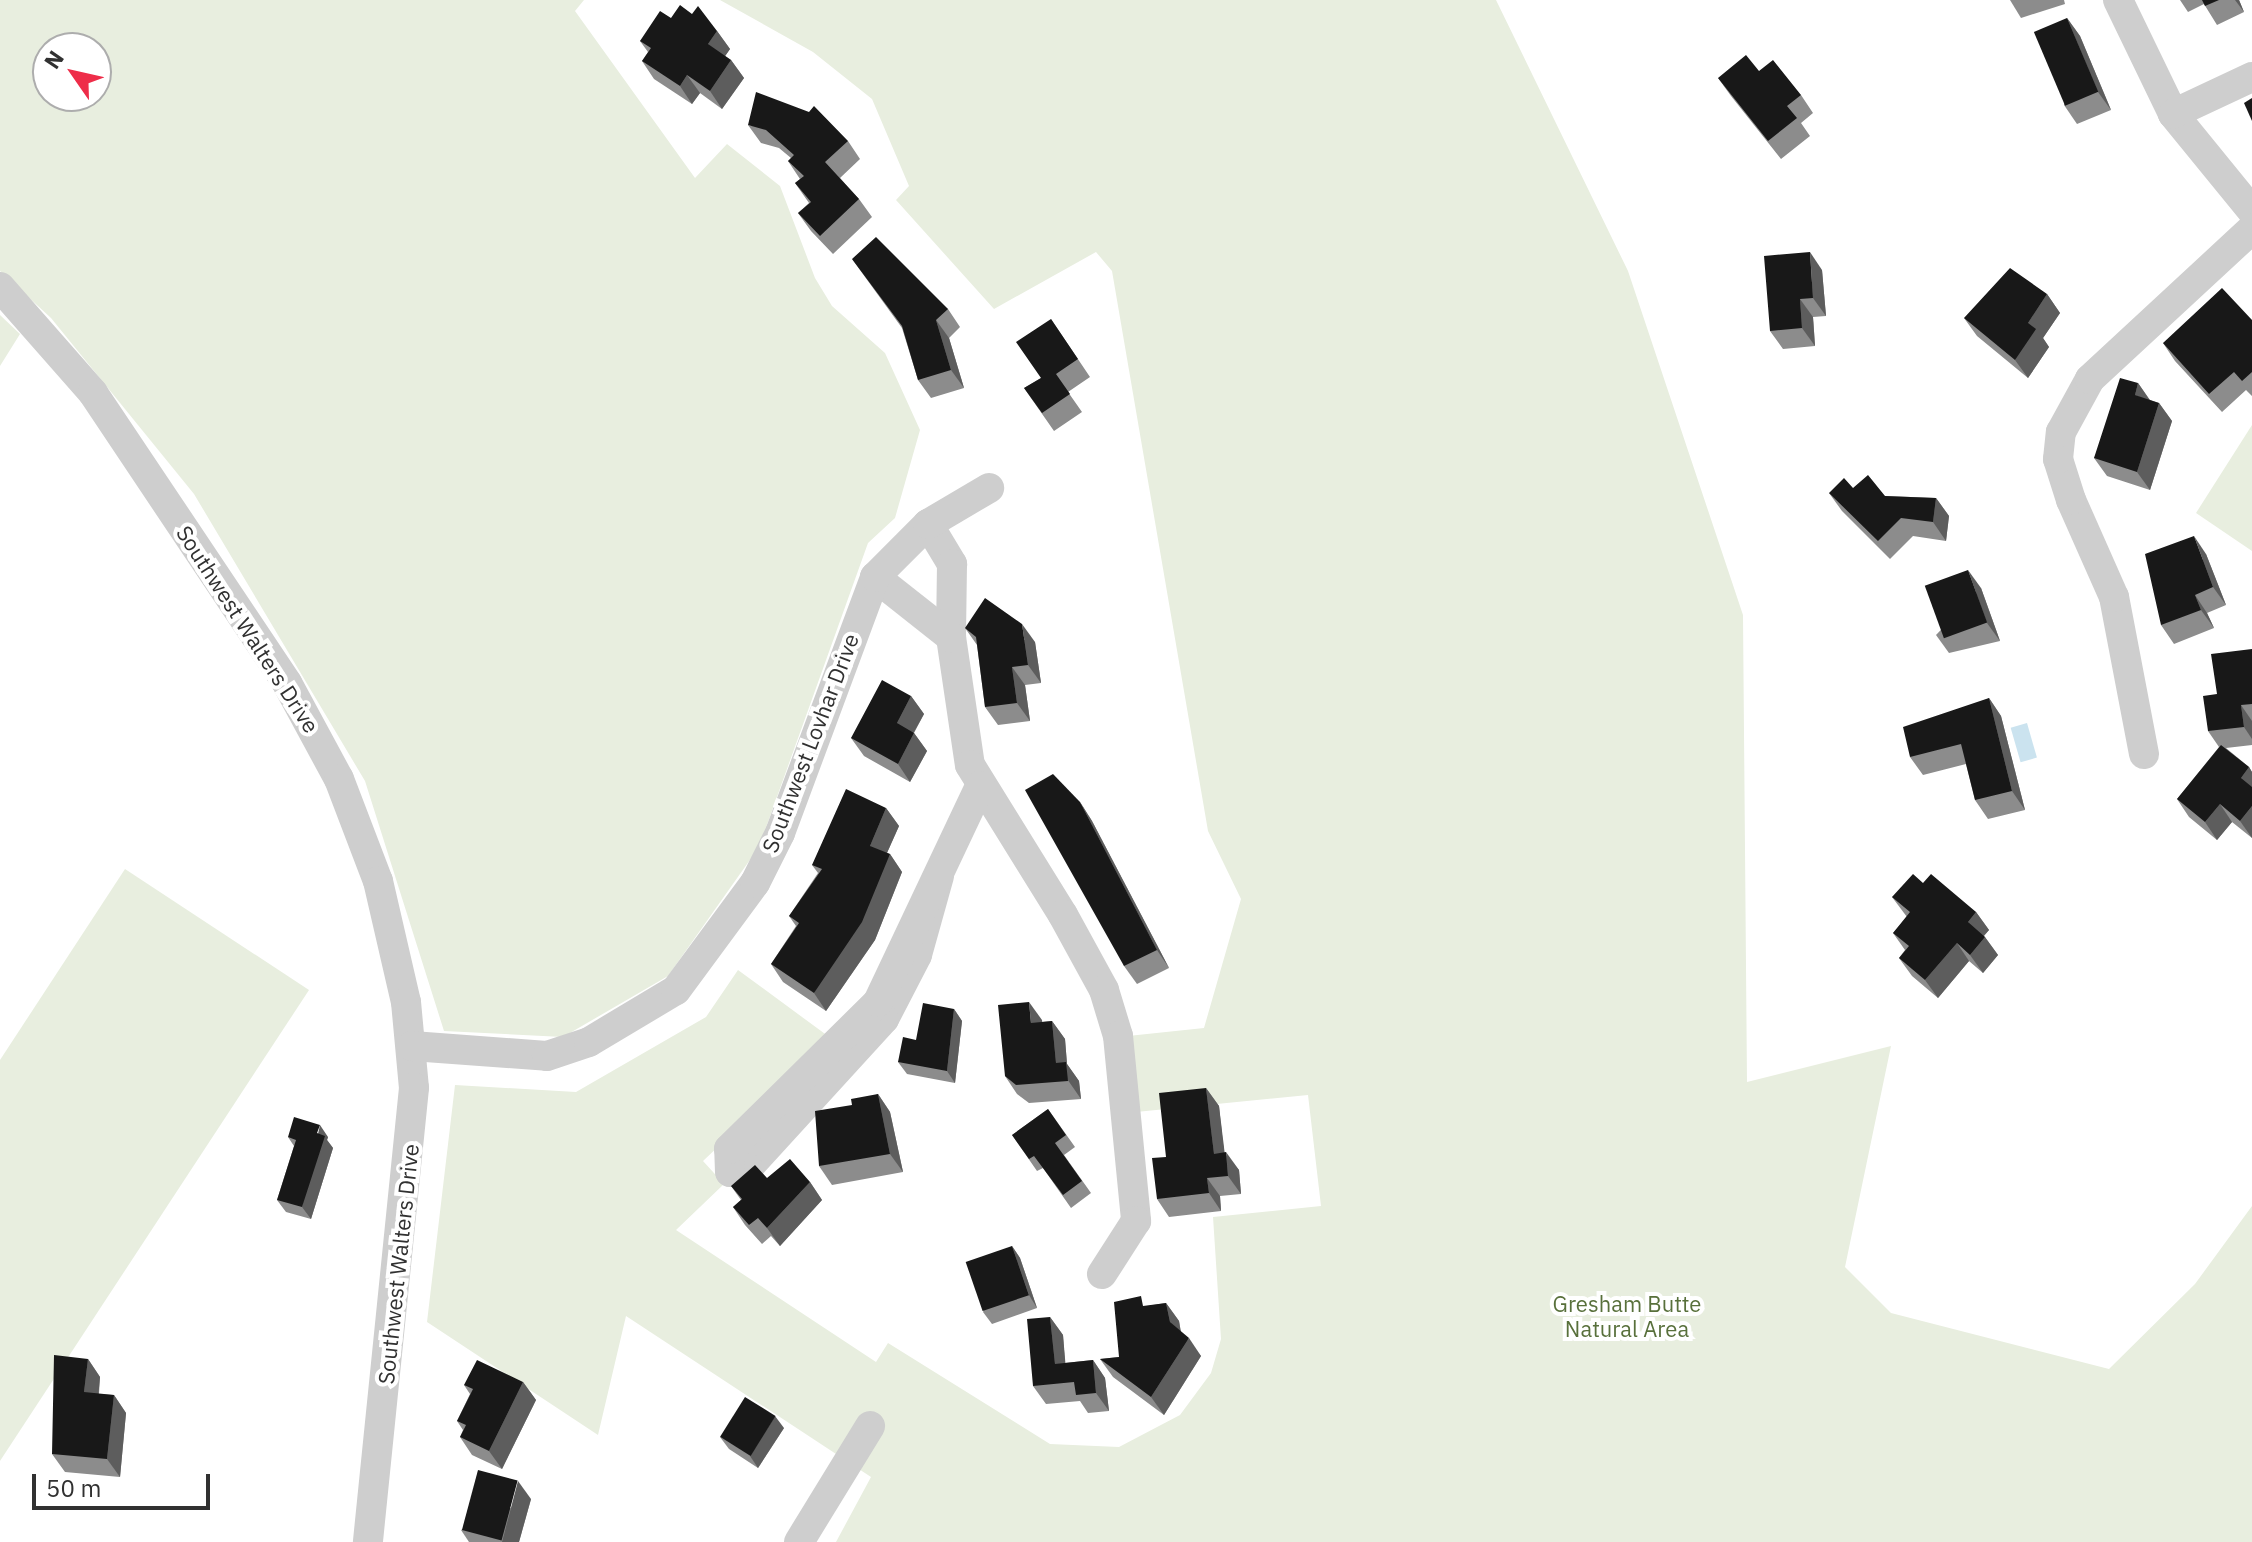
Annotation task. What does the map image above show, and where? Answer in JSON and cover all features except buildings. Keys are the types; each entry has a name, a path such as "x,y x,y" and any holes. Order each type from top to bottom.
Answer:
{"street":[{"path":"2118,0 2173,114 2252,211"},
{"path":"2173,114 2252,77"},
{"path":"2144,754 2114,597 2071,500 2058,459 2061,432 2090,379 2252,229"},
{"name":"Southwest Walters Drive","path":"0,287 93,393 312,727 378,881 412,1046 412,1155 368,1542"},
{"name":"Southwest Lovhar Drive","path":"412,1046 565,1052 690,976 780,833 875,577 928,524 989,488"},
{"path":"928,524 952,564 951,637 963,744 980,786 1012,823 1104,990 1118,1036 1136,1221 1102,1274"},
{"path":"875,577 951,637"},
{"path":"939,876 917,955 884,1019 748,1168 730,1172 729,1149 878,1002 980,786"},
{"path":"799,1542 870,1426"}],"green space":[{"path":"0,0 584,0 575,11 695,178 727,144 780,186 815,278 832,306 885,353 920,430 895,518 868,543 759,847 668,976 563,1037 444,1031 365,781 194,494 51,318 0,271"},
{"name":"Gresham Butte Natural Area","path":"720,0 1496,0 1628,271 1743,615 1747,1082 1891,1046 1845,1267 1891,1313 2109,1369 2195,1284 2252,1206 2252,1542 836,1542 871,1477 626,1316 598,1435 427,1322 455,1085 576,1092 706,1017 738,970 832,1039 703,1161 724,1184 676,1230 876,1362 888,1343 1050,1444 1119,1447 1180,1415 1211,1373 1221,1339 1213,1217 1321,1206 1308,1095 1136,1112 1128,1036 1204,1028 1241,899 1208,831 1112,271 1096,252 994,309 896,200 909,186 872,99 813,52"},
{"path":"0,315 20,334 0,366"},
{"path":"2252,425 2252,551 2196,513"},
{"path":"125,869 309,990 0,1461 0,1060"}],"water":[{"path":"2027,723 2037,758 2021,762 2011,728"}]}
